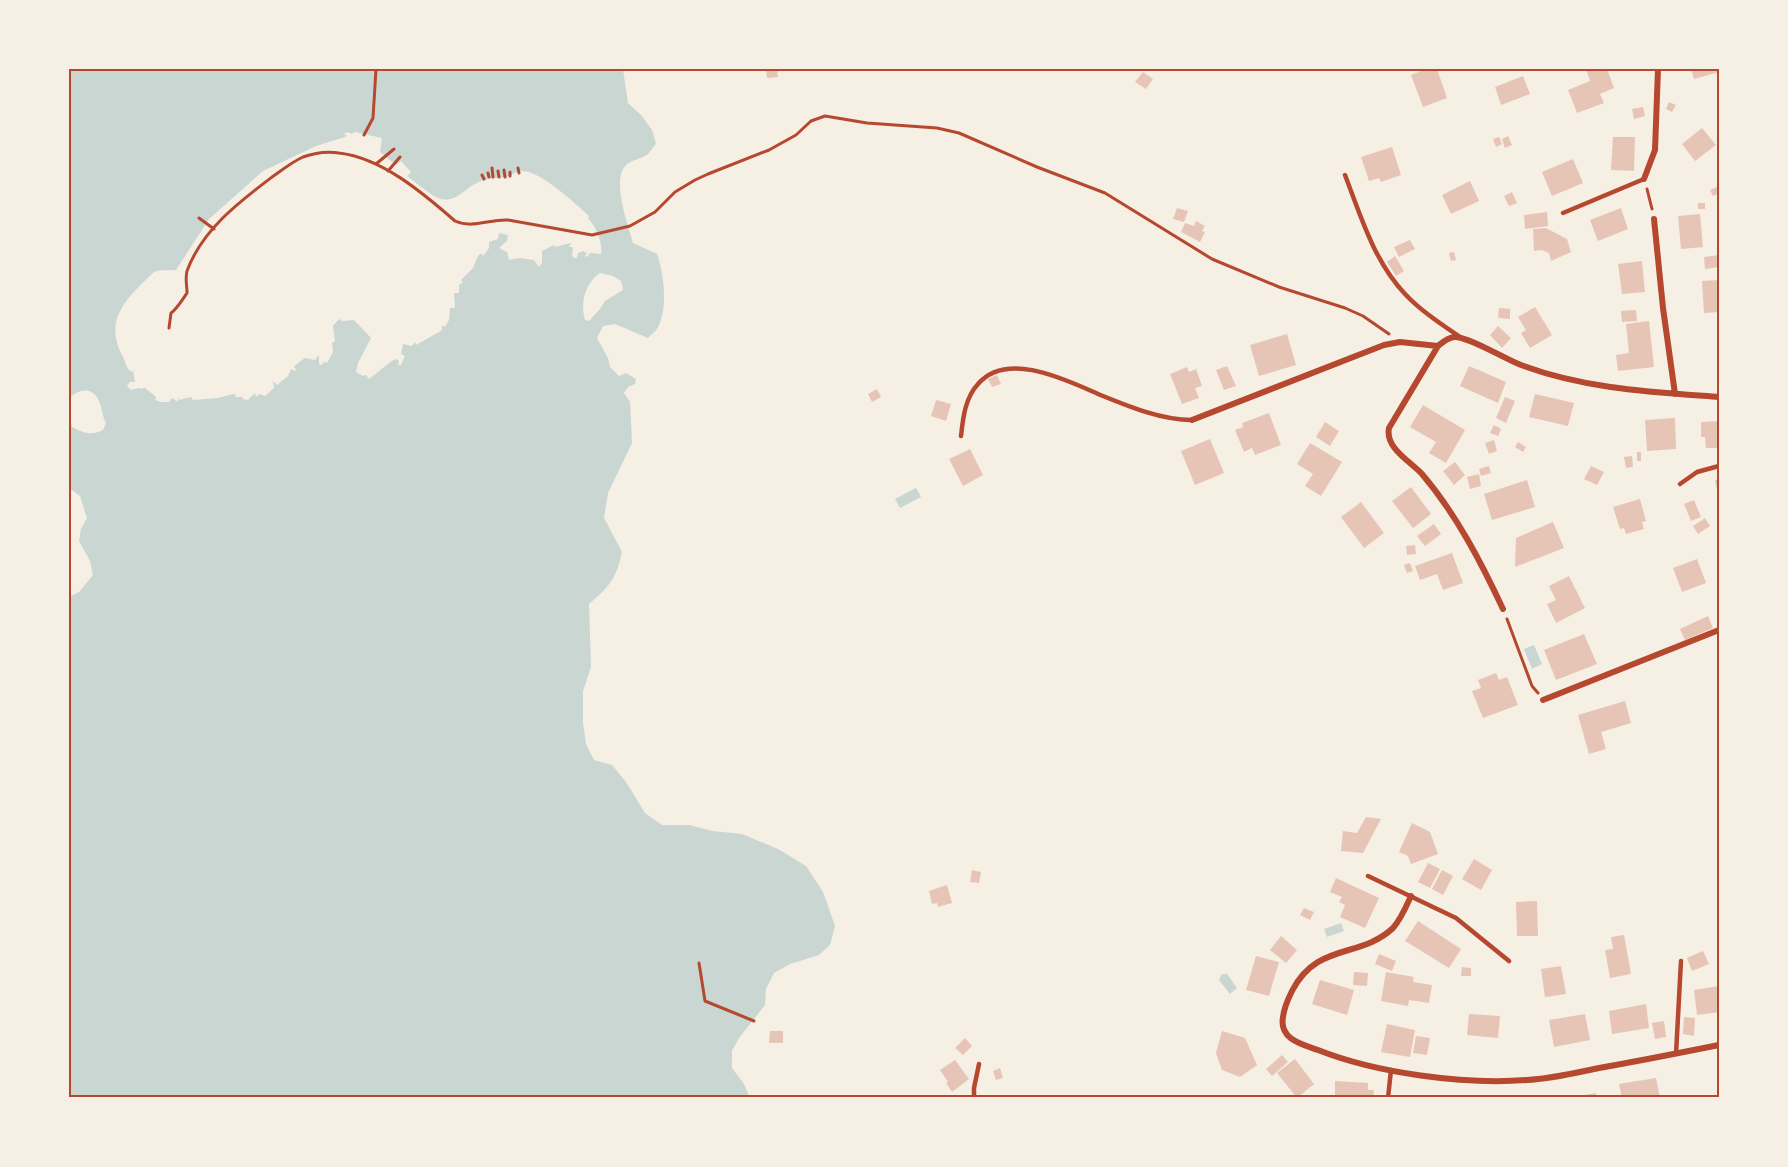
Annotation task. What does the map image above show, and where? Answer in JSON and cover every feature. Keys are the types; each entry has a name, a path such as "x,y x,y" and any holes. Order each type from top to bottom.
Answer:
{"street":[{"path":"1644,179 1655,150 1658,69"},
{"path":"1654,219 1675,394"},
{"path":"1503,609 1471,545 1453,517 1423,475 1398,452 1389,439 1389,428 1438,346 1446,339 1460,337 1518,364 1568,380 1610,388 1719,397"},
{"path":"1192,420 1384,345 1400,342 1438,346"},
{"path":"1543,700 1719,630"},
{"path":"1411,896 1400,918 1384,934 1312,964 1295,985 1287,1002 1282,1022 1286,1035 1293,1040 1359,1065 1468,1079 1525,1080 1719,1045"}],"lane":[{"path":"1345,175 1383,267 1405,294 1429,316 1460,337"},
{"path":"1563,213 1644,179"},
{"path":"961,436 966,407 974,388 987,376 1002,370 1041,371 1152,413 1179,420 1192,420"},
{"path":"1680,484 1696,472 1719,466"},
{"path":"1368,876 1456,918 1509,961"},
{"path":"1676,1054 1681,961"},
{"path":"974,1098 979,1064"},
{"path":"1388,1098 1390,1070"}],"path":[{"path":"364,135 373,118 376,69"},
{"path":"168,328 171,313 176,310 179,302 187,293 185,279 188,269 214,228 229,210 301,158 326,152 360,157 388,171 455,221 463,224 475,225 496,219 591,235 603,234 642,220 655,212 675,192 708,174 769,150 796,135 811,121 825,116 867,123 937,128 959,134 1105,193 1212,259 1279,287 1345,308 1378,325 1400,342"},
{"path":"376,164 394,149"},
{"path":"388,171 400,157"},
{"path":"490,176 492,168"},
{"path":"518,168 519,172"},
{"path":"504,170 504,177"},
{"path":"498,171 499,177"},
{"path":"1644,179 1654,219"},
{"path":"199,218 214,228"},
{"path":"1503,609 1532,686 1543,700"},
{"path":"699,963 705,1001 754,1021"}],"shaded area":[{"path":"69,69 623,69 628,103 652,130 656,144 647,155 626,165 622,172 620,191 633,243 657,254 662,271 664,301 658,327 648,338 615,324 603,326 597,338 608,358 610,367 619,376 626,373 636,379 635,384 628,387 624,393 630,402 632,443 608,493 604,518 622,552 611,581 589,604 591,667 583,691 583,723 586,744 594,760 612,765 626,782 645,813 662,825 689,825 713,831 742,834 778,849 806,866 823,892 835,926 830,945 819,955 790,964 774,973 766,989 765,1005 739,1038 732,1051 732,1068 744,1084 750,1098 69,1098 69,597 79,592 93,575 90,561 79,541 81,529 87,518 80,496 69,488 69,417 72,427 88,433 103,430 106,423 99,402 92,392 80,391 69,398","holes":["348,132 382,138 380,152 396,165 401,161 411,172 407,176 441,199 454,198 474,184 490,178 507,176 520,171 530,172 558,189 589,216 600,240 601,254 590,253 587,257 585,256 587,253 583,251 578,253 577,258 574,258 573,247 569,247 571,243 555,247 554,245 542,251 542,263 539,267 534,260 520,258 509,260 507,252 499,248 507,241 508,235 499,233 498,239 489,242 489,248 483,256 481,253 478,256 473,268 461,280 463,282 459,285 459,293 454,293 455,308 450,308 449,320 445,327 442,325 442,330 416,345 416,342 411,346 403,344 401,354 405,356 401,365 398,365 399,361 396,359 369,379 366,375 363,376 356,372 358,363 371,338 354,320 339,319 333,326 335,341 332,343 333,352 327,363 319,364 319,355 315,360 305,358 294,366 295,371 291,369 288,376 277,385 273,381 274,388 265,396 260,394 256,397 255,393 248,400 235,397 236,395 233,394 193,400 191,397 179,400 178,397 178,402 172,398 169,402 161,402 155,400 156,397 144,387 131,390 127,386 130,382 135,382 133,370 130,371 126,366 115,331 121,310 135,290 154,272 176,270 209,219 263,171 316,146 345,137 347,135 343,134","600,273 613,276 621,281 623,290 605,301 589,321 585,320 583,307 585,294 591,282"]},
{"path":"916,488 921,497 900,508 895,499"},
{"path":"1534,645 1542,664 1532,669 1524,649"},
{"path":"1341,923 1344,931 1327,937 1324,929"},
{"path":"1222,974 1227,974 1237,988 1230,994 1219,980"}],"building":[{"path":"766,69 777,69 778,77 767,78"},
{"path":"1426,69 1437,69 1447,98 1423,107 1411,75"},
{"path":"1586,69 1607,69 1614,88 1600,94 1604,103 1577,113 1568,90 1590,81"},
{"path":"1691,69 1719,69 1719,72 1694,79"},
{"path":"1143,72 1153,79 1146,89 1135,82"},
{"path":"1523,76 1530,94 1501,105 1495,87"},
{"path":"1669,102 1676,105 1672,112 1666,109"},
{"path":"1643,107 1645,116 1634,119 1632,109"},
{"path":"1702,128 1716,145 1695,161 1682,144"},
{"path":"1508,136 1512,145 1505,148 1502,139"},
{"path":"1499,137 1502,144 1496,147 1493,139"},
{"path":"1613,137 1635,137 1634,171 1611,170"},
{"path":"1392,147 1401,175 1381,182 1379,178 1369,181 1361,157"},
{"path":"1573,159 1583,183 1552,196 1542,172"},
{"path":"1470,181 1479,201 1451,214 1442,195"},
{"path":"1717,187 1719,193 1713,196 1710,190"},
{"path":"1512,192 1517,203 1509,206 1504,196"},
{"path":"1698,203 1705,203 1705,209 1698,209"},
{"path":"1177,208 1188,211 1184,222 1173,219"},
{"path":"1621,208 1628,229 1598,241 1590,220"},
{"path":"1547,212 1548,226 1525,229 1524,215"},
{"path":"1700,214 1703,247 1681,249 1678,216"},
{"path":"1196,221 1205,226 1200,242 1181,232 1185,223 1194,226"},
{"path":"1546,228 1567,239 1571,252 1551,261 1549,253 1542,250 1534,251 1533,229"},
{"path":"1410,240 1415,249 1399,257 1394,247"},
{"path":"1454,252 1456,260 1451,261 1449,253"},
{"path":"1719,255 1719,267 1705,269 1704,257"},
{"path":"1395,256 1404,271 1396,276 1387,262"},
{"path":"1642,261 1645,292 1622,294 1618,264"},
{"path":"1719,280 1719,312 1704,313 1702,281"},
{"path":"1535,307 1552,335 1530,348 1521,333 1526,330 1518,317"},
{"path":"1499,308 1510,309 1510,319 1498,318"},
{"path":"1636,310 1637,321 1622,322 1621,311"},
{"path":"1649,321 1654,367 1618,371 1616,355 1629,353 1626,324"},
{"path":"1498,326 1511,338 1502,348 1490,335"},
{"path":"1287,334 1296,365 1259,376 1250,345"},
{"path":"1227,366 1236,386 1224,390 1216,370"},
{"path":"1469,366 1506,382 1498,403 1460,386"},
{"path":"1187,367 1189,372 1196,369 1202,386 1195,388 1199,398 1182,404 1170,374"},
{"path":"997,375 1001,384 992,387 988,379"},
{"path":"877,389 881,397 872,402 868,394"},
{"path":"1535,394 1574,403 1568,426 1529,417"},
{"path":"1505,397 1515,401 1506,423 1496,418"},
{"path":"936,400 951,404 946,421 931,416"},
{"path":"1423,405 1465,430 1446,463 1429,453 1436,442 1410,427"},
{"path":"1269,413 1281,445 1255,455 1252,448 1244,452 1235,430 1243,427 1242,423"},
{"path":"1675,418 1676,449 1647,451 1645,420"},
{"path":"1719,421 1719,448 1706,448 1705,437 1701,437 1701,422"},
{"path":"1325,422 1339,431 1330,446 1316,437"},
{"path":"1494,425 1501,429 1498,436 1490,433"},
{"path":"1210,439 1224,473 1195,485 1181,451"},
{"path":"1494,440 1497,451 1489,454 1485,443"},
{"path":"1518,442 1526,447 1523,452 1515,447"},
{"path":"1310,443 1342,462 1321,496 1305,486 1313,474 1297,464"},
{"path":"970,449 983,475 963,486 949,459"},
{"path":"1637,452 1641,452 1641,461 1637,461"},
{"path":"1632,456 1633,467 1626,468 1624,457"},
{"path":"1455,462 1465,475 1454,485 1443,471"},
{"path":"1489,466 1491,473 1481,476 1479,469"},
{"path":"1591,466 1604,472 1597,485 1584,479"},
{"path":"1479,474 1481,486 1470,489 1467,477"},
{"path":"1719,479 1719,494 1718,494 1715,480"},
{"path":"1527,480 1535,507 1492,520 1484,494"},
{"path":"1411,487 1431,514 1413,528 1392,501"},
{"path":"1640,499 1646,521 1642,522 1644,529 1626,534 1624,528 1620,529 1613,507"},
{"path":"1694,500 1701,517 1691,521 1684,504"},
{"path":"1361,502 1384,533 1364,548 1341,517"},
{"path":"1705,518 1710,526 1698,534 1693,526"},
{"path":"1553,522 1564,548 1515,567 1516,538"},
{"path":"1434,524 1441,534 1425,546 1417,536"},
{"path":"1415,545 1416,554 1407,555 1406,546"},
{"path":"1452,553 1463,583 1443,590 1437,574 1420,580 1415,566"},
{"path":"1697,559 1706,583 1682,592 1673,568"},
{"path":"1410,563 1413,571 1407,573 1404,565"},
{"path":"1569,576 1585,608 1556,623 1547,604 1556,600 1549,586"},
{"path":"1708,616 1713,628 1685,640 1680,629"},
{"path":"1584,634 1597,664 1556,680 1544,650"},
{"path":"1496,673 1499,680 1507,677 1518,705 1483,718 1472,691 1481,688 1478,680"},
{"path":"1625,701 1631,723 1601,732 1606,749 1589,754 1578,715"},
{"path":"1366,817 1381,819 1363,853 1341,851 1343,831 1357,833"},
{"path":"1412,823 1430,832 1438,854 1411,864 1408,856 1399,852"},
{"path":"1474,859 1492,870 1481,890 1462,879"},
{"path":"1428,863 1440,869 1430,888 1418,882"},
{"path":"972,870 981,872 979,883 970,882"},
{"path":"1442,870 1453,876 1443,895 1432,889"},
{"path":"1336,878 1379,898 1365,928 1340,917 1345,905 1339,902 1342,897 1330,892"},
{"path":"947,885 952,903 938,907 937,903 932,904 929,891"},
{"path":"1537,901 1538,936 1517,936 1516,902"},
{"path":"1304,908 1314,912 1310,920 1300,915"},
{"path":"1418,921 1461,949 1449,968 1405,941"},
{"path":"1624,935 1631,974 1610,978 1605,950 1613,949 1611,937"},
{"path":"1281,936 1297,950 1286,963 1270,950"},
{"path":"1703,951 1709,964 1692,971 1687,958"},
{"path":"1379,954 1396,961 1392,971 1375,964"},
{"path":"1256,956 1279,962 1269,996 1246,990"},
{"path":"1561,966 1566,994 1545,997 1541,969"},
{"path":"1462,967 1471,968 1471,976 1461,976"},
{"path":"1354,972 1368,973 1367,986 1353,985"},
{"path":"1386,972 1414,977 1413,982 1432,985 1429,1003 1409,1000 1408,1006 1381,1001"},
{"path":"1320,980 1354,990 1347,1015 1312,1004"},
{"path":"1719,986 1719,1012 1697,1015 1694,990"},
{"path":"1646,1004 1649,1028 1612,1034 1609,1011"},
{"path":"1469,1014 1500,1016 1498,1038 1467,1035"},
{"path":"1585,1014 1590,1040 1554,1047 1549,1020"},
{"path":"1684,1017 1695,1018 1694,1036 1683,1034"},
{"path":"1664,1021 1666,1037 1655,1039 1652,1023"},
{"path":"1387,1024 1415,1030 1410,1057 1381,1052"},
{"path":"770,1031 783,1031 783,1043 769,1043"},
{"path":"1222,1031 1245,1038 1257,1065 1240,1077 1222,1070 1216,1053"},
{"path":"1416,1036 1430,1038 1427,1055 1413,1053"},
{"path":"965,1038 972,1046 963,1055 955,1048"},
{"path":"1282,1055 1288,1062 1272,1076 1266,1069"},
{"path":"1295,1059 1314,1084 1297,1098 1277,1073"},
{"path":"955,1060 969,1079 952,1092 940,1070"},
{"path":"1000,1068 1003,1078 996,1080 993,1071"},
{"path":"1656,1078 1660,1098 1622,1098 1619,1084"},
{"path":"1335,1081 1368,1083 1368,1090 1374,1090 1373,1098 1335,1098"},
{"path":"1596,1093 1597,1098 1572,1098 1572,1097"}]}
